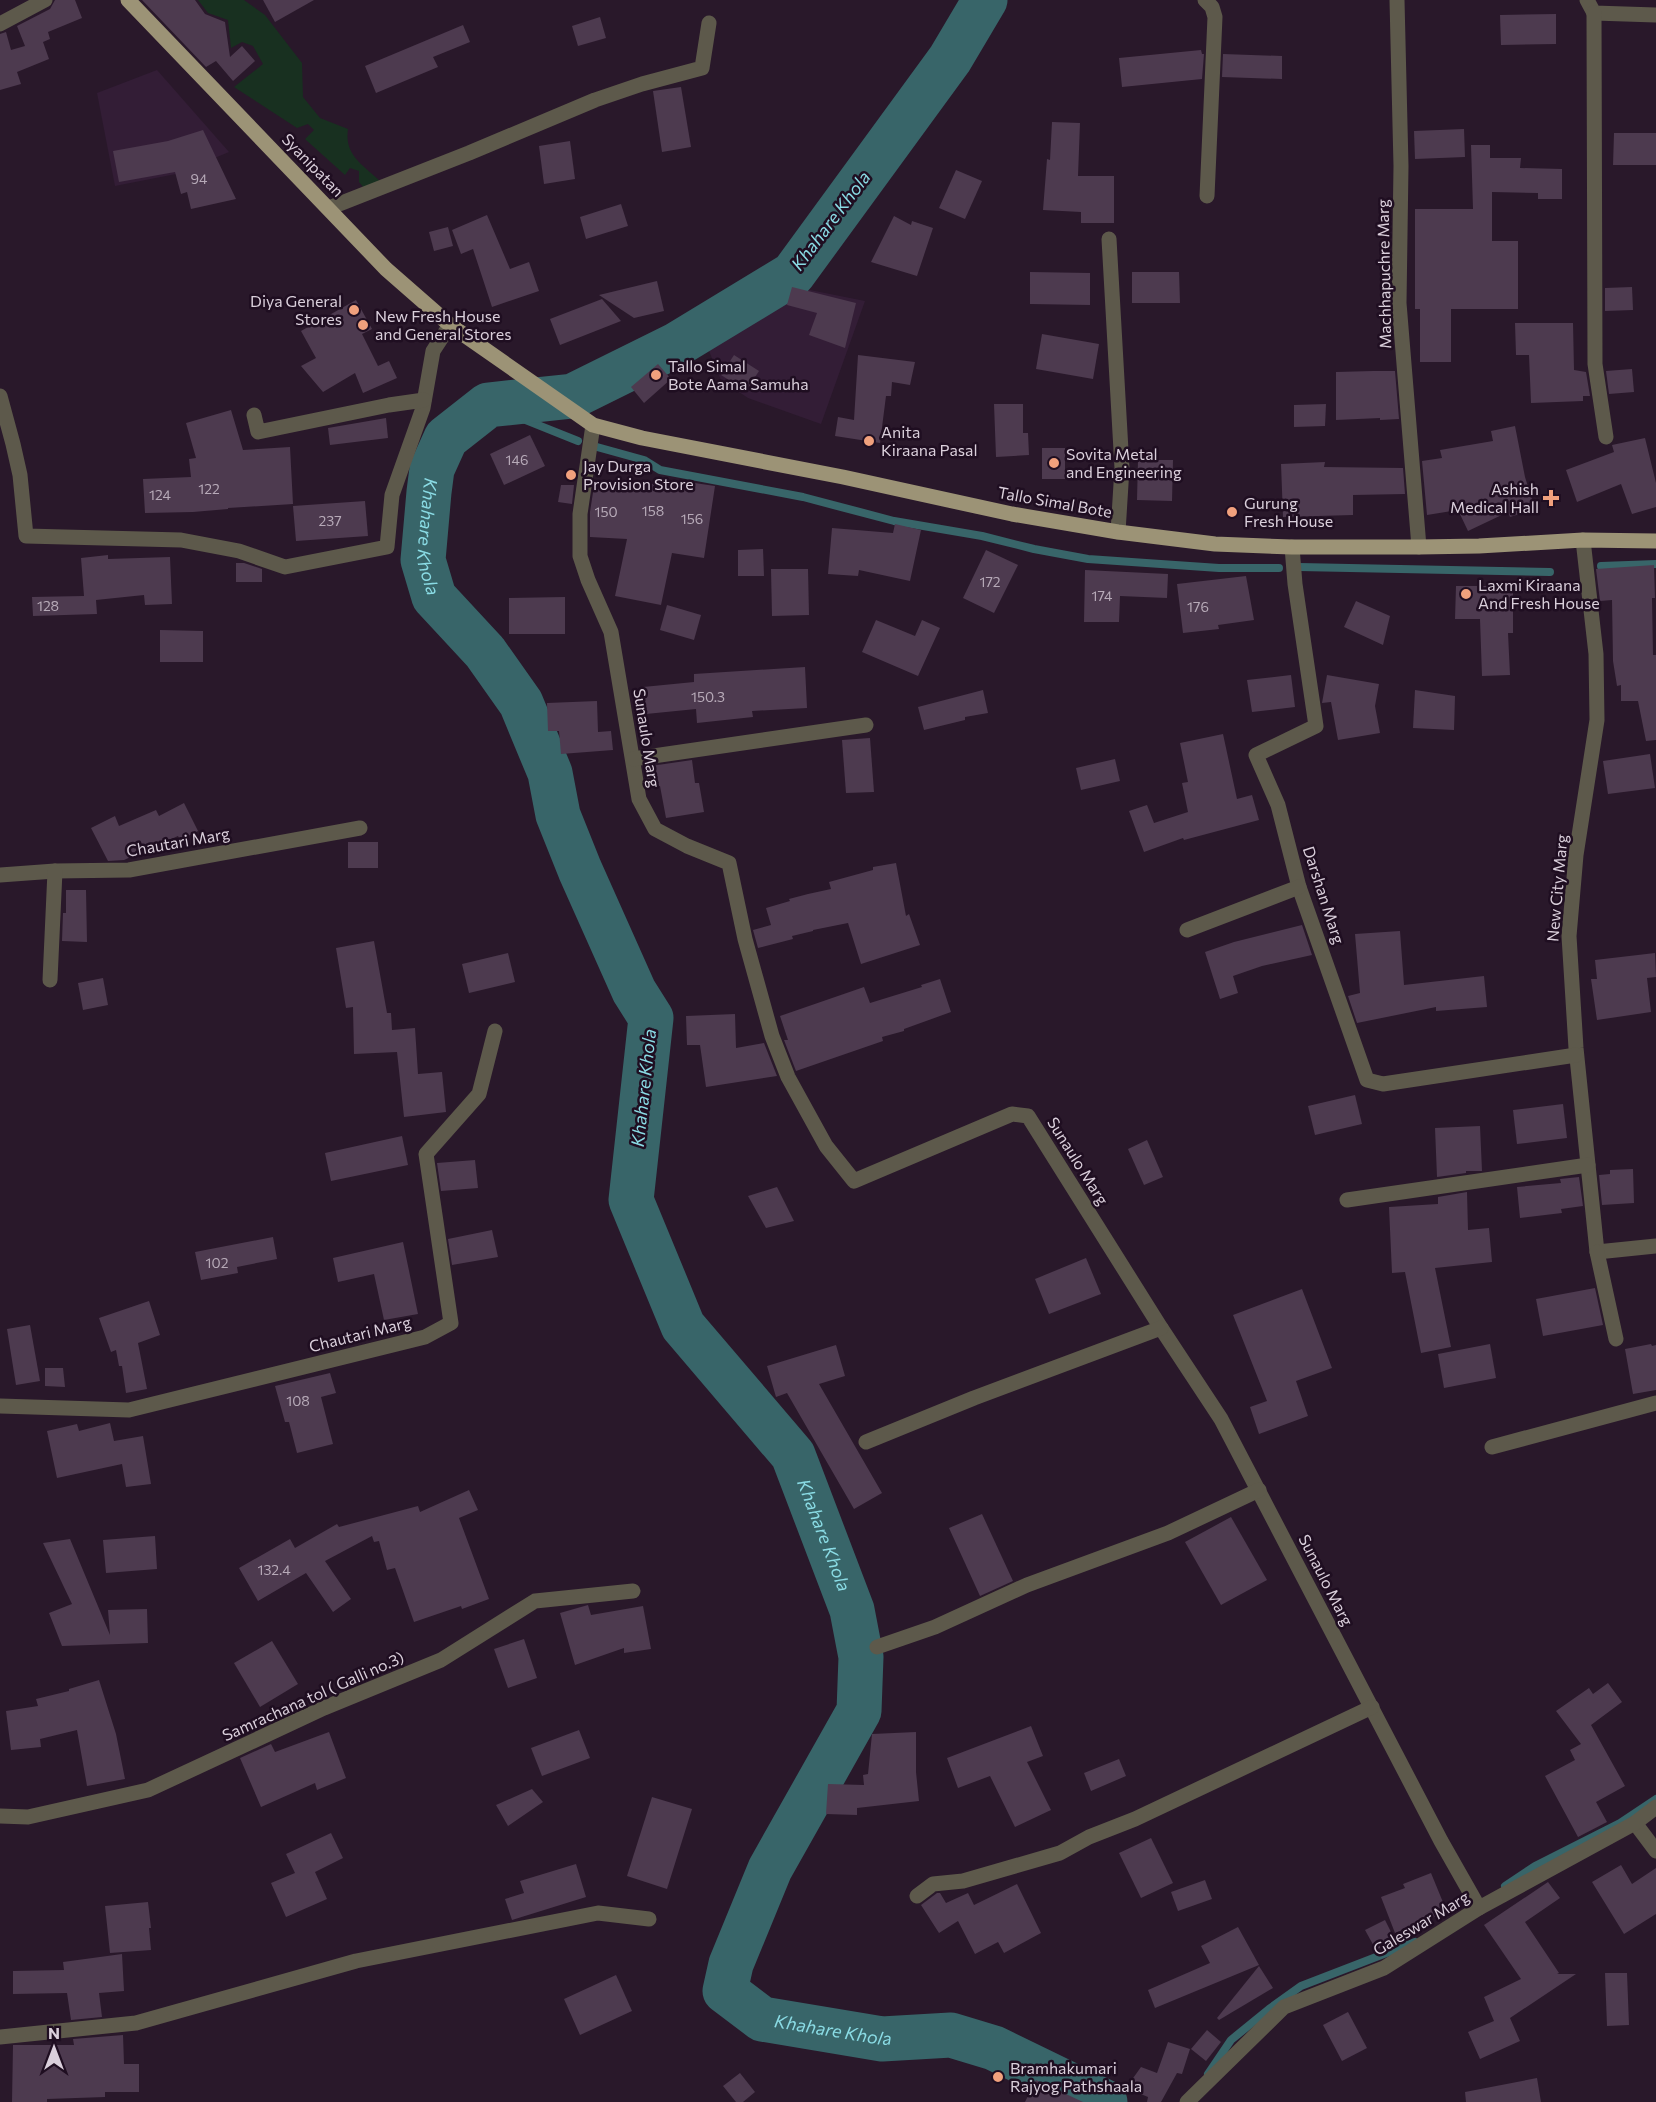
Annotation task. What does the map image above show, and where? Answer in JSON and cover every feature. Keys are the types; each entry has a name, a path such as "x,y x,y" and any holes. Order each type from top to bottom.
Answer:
{"main road":[{"name":"Syanipatan","path":"128,0 386,269 450,325 480,347"},
{"name":"Tallo Simal Bote","path":"480,347 592,425 642,438 843,477 1012,514 1118,532 1215,544 1292,547 1479,546 1583,540 1656,541"}],"street":[{"path":"0,24 45,0"},
{"path":"1205,0 1212,7 1215,17 1207,196"},
{"name":"Machhapuchre Marg","path":"1397,0 1401,166 1400,303 1419,547"},
{"path":"1606,437 1595,364 1590,7 1656,15"},
{"path":"329,208 595,100 642,84 702,68 709,23"},
{"path":"1109,239 1122,468 1118,532"},
{"path":"0,396 20,475 26,536 181,540 239,551 285,567 387,547 392,495 424,400 433,351 450,325"},
{"path":"254,415 258,432 424,400"},
{"name":"Sunaulo Marg","path":"592,425 580,514 579,556 611,633 639,799 655,829 687,846 729,862 744,939 772,1036 788,1077 826,1146 854,1181 1012,1114 1028,1116 1221,1419 1441,1841 1479,1908"},
{"name":"New City Marg","path":"1583,540 1596,654 1597,720 1576,855 1569,936 1576,1055 1598,1252 1616,1339"},
{"name":"Darshan Marg","path":"1292,547 1295,584 1316,726 1256,755 1278,805 1299,887 1367,1080 1383,1084 1576,1055"},
{"path":"633,759 866,725"},
{"name":"Chautari Marg","path":"0,875 55,871 129,870 360,828"},
{"path":"50,980 55,871"},
{"path":"1187,930 1299,887"},
{"name":"Chautari Marg","path":"0,1406 129,1410 425,1337 451,1323 426,1154 479,1094 495,1031"},
{"path":"1347,1200 1588,1165"},
{"path":"1598,1252 1656,1246"},
{"path":"866,1442 974,1398 1161,1328"},
{"path":"1492,1447 1656,1403"},
{"path":"877,1647 935,1627 1027,1585 1168,1533 1259,1490"},
{"name":"Samrachana tol ( Galli no.3)","path":"0,1816 28,1816 148,1790 324,1708 441,1660 535,1601 633,1592"},
{"path":"917,1896 933,1884 963,1881 1028,1864 1060,1852 1372,1707"},
{"name":"Galeswar Marg","path":"1187,2102 1284,2007 1384,1968 1479,1908 1635,1823 1656,1807"},
{"path":"1635,1823 1656,1851"},
{"path":"0,2037 136,2023 357,1961 598,1913 649,1919"}],"shaded area":[{"path":"157,70 229,152 176,174 115,186 97,93"},
{"path":"790,286 865,301 821,424 748,398 721,380 704,339"}],"green space":[{"path":"198,0 244,0 265,15 302,63 303,97 320,118 348,129 349,146 352,153 380,181 364,188 359,182 359,171 350,168 345,175 305,139 314,130 308,124 297,128 234,87 263,64 253,46 242,42 231,48 228,20 208,13"}],"building":[{"path":"55,0 75,0 82,18 48,32 50,39 43,42 49,59 17,72 21,84 0,90 0,34 6,32 11,50 25,46 17,26 50,9"},
{"path":"142,0 195,0 205,14 225,22 230,57 242,46 255,61 233,81 216,61 206,67"},
{"path":"263,0 314,0 275,22"},
{"path":"1556,14 1556,44 1501,45 1500,15"},
{"path":"600,17 606,38 578,46 572,26"},
{"path":"463,25 470,42 433,57 438,67 376,93 365,66"},
{"path":"1201,50 1204,54 1202,79 1122,87 1119,58"},
{"path":"1223,54 1282,56 1282,79 1222,77"},
{"path":"681,87 691,147 662,152 653,91"},
{"path":"1052,122 1080,123 1078,176 1114,176 1114,223 1081,223 1081,212 1043,210 1047,159 1050,160"},
{"path":"1464,129 1465,157 1415,159 1414,131"},
{"path":"203,130 236,199 191,209 187,192 181,194 175,172 119,182 113,151 168,141"},
{"path":"1614,133 1656,133 1656,165 1613,165"},
{"path":"570,141 575,179 544,184 539,146"},
{"path":"1471,145 1490,145 1490,158 1521,158 1520,168 1562,169 1562,199 1538,199 1538,193 1492,192 1492,241 1518,241 1518,309 1451,309 1451,362 1420,362 1420,309 1415,309 1415,209 1473,209"},
{"path":"956,170 982,181 965,219 939,208"},
{"path":"621,204 628,226 586,239 580,217"},
{"path":"487,215 510,269 529,262 539,291 492,307 473,249 461,254 452,230"},
{"path":"894,216 911,225 912,221 933,228 917,276 871,262"},
{"path":"448,227 453,246 434,251 429,232"},
{"path":"1030,272 1090,273 1090,305 1030,304"},
{"path":"1132,272 1179,272 1180,303 1132,303"},
{"path":"657,281 664,311 634,318 599,295"},
{"path":"792,287 856,303 845,348 809,335 817,313 787,305"},
{"path":"1632,287 1633,310 1605,311 1605,288"},
{"path":"602,299 621,321 560,345 550,319"},
{"path":"356,300 372,329 362,334 378,366 389,361 397,378 363,393 355,373 323,392 301,366 316,358 301,331"},
{"path":"1515,323 1573,323 1574,370 1586,372 1590,396 1583,396 1583,401 1531,403 1529,355 1516,355"},
{"path":"1042,334 1099,344 1093,379 1036,369"},
{"path":"734,355 759,371 746,391 721,375"},
{"path":"858,355 915,362 910,385 892,382 891,396 886,396 880,443 835,436 838,417 854,420"},
{"name":"Tallo Simal Bote Aama Samuha","path":"658,364 671,379 644,403 631,387"},
{"path":"1632,369 1634,392 1609,394 1606,371"},
{"path":"1395,371 1399,419 1336,420 1336,372"},
{"path":"994,404 1023,404 1023,433 1028,433 1029,455 996,457"},
{"path":"1326,404 1325,426 1294,427 1294,405"},
{"path":"231,410 243,450 290,447 293,504 193,512 145,513 143,479 191,477 189,459 196,458 186,423"},
{"path":"386,418 388,438 330,445 328,428"},
{"path":"1515,426 1525,477 1535,509 1510,517 1508,512 1468,531 1458,510 1427,515 1422,461 1442,458 1440,450 1493,441 1491,431"},
{"path":"530,435 545,466 504,485 490,454"},
{"path":"1645,438 1656,483 1656,507 1632,514 1621,484 1577,502 1566,470 1614,452 1612,445"},
{"name":"Sovita Metal and Engineering","path":"1042,448 1065,448 1065,479 1042,479"},
{"path":"1138,460 1173,460 1172,501 1137,500"},
{"path":"1325,462 1324,467 1403,468 1405,494 1353,495 1353,515 1283,517 1281,464"},
{"path":"681,481 715,486 704,558 672,553 661,605 615,596 627,539 590,537 590,512 594,486 642,487 642,483 680,486"},
{"path":"561,485 574,485 572,504 558,502"},
{"path":"365,501 368,536 296,541 293,506"},
{"path":"895,524 921,530 910,581 859,570 858,576 828,574 832,528 893,533"},
{"path":"763,549 764,576 738,576 738,550"},
{"path":"986,550 1018,565 994,613 963,598"},
{"path":"108,555 108,559 170,557 172,604 145,605 144,595 96,600 97,614 33,616 32,597 84,596 81,558"},
{"path":"236,563 262,569 262,582 236,582"},
{"path":"1654,565 1655,598 1652,598 1653,655 1656,655 1656,740 1646,741 1638,701 1621,701 1621,685 1617,686 1613,661 1612,600 1600,601 1596,569"},
{"path":"771,569 808,569 809,615 772,616"},
{"path":"1085,570 1168,574 1167,598 1120,596 1119,622 1084,622"},
{"path":"1246,576 1254,620 1218,625 1219,629 1183,633 1177,584"},
{"path":"1456,586 1513,586 1513,633 1508,633 1510,675 1482,676 1480,619 1455,619"},
{"path":"565,597 565,634 509,634 509,598"},
{"path":"1356,601 1390,616 1383,645 1344,627"},
{"path":"667,605 701,615 694,640 660,630"},
{"path":"876,620 915,636 922,620 940,628 918,676 862,652"},
{"path":"160,630 203,631 203,662 160,662"},
{"path":"805,667 807,708 752,711 753,717 697,723 696,709 646,714 643,687 694,682 694,674"},
{"path":"1291,675 1295,707 1252,712 1247,680"},
{"path":"1327,675 1379,684 1375,706 1380,733 1338,740 1331,702 1322,703"},
{"path":"983,690 988,713 965,717 965,720 924,730 918,707"},
{"path":"1415,690 1455,696 1454,730 1413,728"},
{"path":"597,701 598,732 611,731 613,750 561,754 559,731 548,731 547,703"},
{"path":"1223,734 1237,799 1252,795 1259,820 1184,840 1183,838 1144,852 1129,811 1147,805 1154,823 1188,812 1182,783 1188,782 1180,743"},
{"path":"870,738 874,792 846,793 842,740"},
{"path":"1650,754 1655,788 1608,794 1603,761"},
{"path":"1115,759 1120,781 1081,790 1076,768"},
{"path":"692,760 695,783 699,783 704,812 666,818 660,786 647,788 644,767"},
{"path":"184,803 198,831 180,840 178,836 124,860 108,861 91,828 115,816 119,826 156,810 159,816"},
{"path":"348,842 378,842 378,868 348,868"},
{"path":"896,863 906,916 909,914 920,945 861,964 848,923 813,930 792,936 793,939 758,948 753,930 771,925 766,908 790,901 789,899 831,889 829,882 873,870 873,867"},
{"path":"66,890 86,890 87,942 62,941"},
{"path":"1302,925 1312,955 1262,966 1233,976 1238,993 1220,999 1205,952 1234,942"},
{"path":"1400,931 1404,985 1484,976 1487,1007 1436,1011 1436,1007 1357,1023 1348,996 1360,993 1355,934"},
{"path":"374,941 387,1013 391,1013 392,1030 415,1028 418,1074 442,1072 446,1112 404,1117 397,1052 354,1054 353,1007 346,1008 336,948"},
{"path":"508,953 515,982 469,993 462,964"},
{"path":"1655,953 1656,977 1647,978 1651,1012 1597,1020 1591,979 1597,979 1595,960"},
{"path":"103,978 108,1005 83,1010 78,983"},
{"path":"940,979 951,1012 904,1029 904,1031 882,1037 883,1041 796,1071 784,1040 788,1040 780,1016 864,987 870,1003"},
{"path":"735,1014 736,1048 764,1043 777,1076 706,1087 700,1045 687,1045 686,1016"},
{"path":"1355,1095 1362,1124 1315,1135 1308,1106"},
{"path":"1563,1104 1567,1138 1517,1144 1513,1110"},
{"path":"1480,1126 1482,1171 1466,1171 1466,1173 1437,1177 1435,1128"},
{"path":"402,1136 408,1165 331,1181 325,1153"},
{"path":"1147,1140 1163,1177 1144,1185 1128,1149"},
{"path":"475,1160 478,1188 441,1191 437,1163"},
{"path":"1633,1169 1634,1203 1602,1205 1599,1175 1610,1174 1610,1170"},
{"path":"1579,1177 1583,1206 1561,1209 1562,1213 1520,1218 1517,1187 1561,1183 1560,1179"},
{"path":"777,1187 794,1221 766,1228 748,1196"},
{"path":"1467,1192 1468,1230 1489,1228 1492,1262 1435,1268 1451,1347 1421,1353 1405,1272 1392,1273 1389,1207 1438,1204 1438,1197"},
{"path":"492,1230 498,1257 452,1265 448,1239"},
{"path":"273,1237 277,1259 237,1267 238,1273 201,1280 195,1252"},
{"path":"403,1242 418,1314 384,1320 374,1274 338,1282 333,1258"},
{"path":"1086,1258 1101,1294 1049,1314 1035,1279"},
{"path":"1595,1288 1603,1325 1543,1336 1536,1299"},
{"path":"1302,1289 1332,1368 1296,1381 1308,1416 1259,1434 1250,1407 1267,1401 1233,1315"},
{"path":"149,1301 160,1335 138,1343 147,1389 126,1393 122,1366 119,1366 116,1350 111,1352 99,1318"},
{"path":"30,1325 40,1381 16,1385 7,1329"},
{"path":"1490,1344 1496,1378 1444,1388 1438,1354"},
{"path":"836,1345 845,1376 819,1384 882,1493 854,1509 787,1393 776,1397 767,1366"},
{"path":"1656,1345 1656,1390 1633,1394 1625,1349"},
{"path":"45,1368 63,1368 65,1387 45,1386"},
{"path":"330,1373 336,1393 321,1397 333,1444 297,1453 289,1422 285,1422 275,1386"},
{"path":"110,1423 114,1441 143,1436 151,1484 126,1487 122,1464 57,1478 47,1431 77,1424 79,1431"},
{"path":"469,1490 478,1510 459,1518 489,1599 462,1609 461,1606 414,1622 395,1568 387,1570 379,1541 374,1542 372,1536 325,1561 351,1599 333,1612 306,1573 258,1601 239,1568 290,1539 295,1548 337,1524 339,1527 418,1506 420,1512"},
{"path":"982,1514 1013,1581 980,1596 949,1528"},
{"path":"1231,1517 1267,1580 1221,1605 1185,1542"},
{"path":"155,1536 157,1569 106,1573 103,1540"},
{"path":"70,1539 110,1635 108,1610 147,1609 148,1643 62,1646 49,1613 72,1604 43,1543"},
{"path":"588,1605 591,1615 643,1606 651,1649 624,1653 624,1648 575,1665 560,1613"},
{"path":"524,1639 537,1678 508,1688 494,1649"},
{"path":"272,1641 298,1684 260,1707 234,1663"},
{"path":"99,1680 116,1734 125,1779 87,1786 77,1730 40,1739 41,1747 11,1750 6,1711 38,1706 36,1699 69,1691 69,1689"},
{"path":"1608,1683 1622,1702 1591,1725 1625,1786 1596,1802 1607,1822 1578,1837 1545,1776 1575,1760 1570,1750 1581,1744 1556,1711 1589,1688 1593,1694"},
{"path":"1031,1726 1043,1756 1027,1762 1051,1810 1015,1827 990,1776 958,1788 947,1758"},
{"path":"579,1730 590,1758 542,1776 531,1748"},
{"path":"329,1732 346,1778 317,1790 315,1783 261,1807 240,1758 271,1744 275,1752"},
{"path":"916,1732 919,1801 857,1808 857,1815 826,1814 828,1784 864,1785 863,1775 868,1774 872,1734"},
{"path":"1119,1759 1126,1776 1091,1791 1084,1773"},
{"path":"532,1789 543,1802 508,1826 496,1805"},
{"path":"652,1797 692,1809 667,1889 627,1876"},
{"path":"331,1833 343,1858 315,1872 327,1899 286,1917 271,1883 295,1873 286,1854"},
{"path":"1151,1838 1173,1883 1141,1898 1119,1853"},
{"path":"576,1864 586,1897 512,1920 505,1899 524,1893 520,1881"},
{"path":"1621,1865 1632,1884 1656,1868 1656,1914 1624,1934 1592,1882"},
{"path":"1431,1873 1447,1912 1395,1933 1381,1897 1405,1888 1403,1884"},
{"path":"1205,1880 1212,1899 1178,1911 1171,1892"},
{"path":"1548,1882 1560,1898 1525,1922 1559,1973 1557,1974 1576,1974 1510,2018 1520,2041 1480,2059 1468,2032 1494,2021 1484,1997 1521,1979 1484,1925"},
{"path":"1017,1884 1041,1933 1004,1953 998,1942 975,1954 958,1921 939,1933 921,1905 937,1893 940,1893 946,1903 968,1893 974,1905"},
{"path":"148,1902 151,1950 110,1953 105,1906"},
{"path":"1385,1920 1395,1940 1376,1950 1365,1930"},
{"path":"1238,1927 1259,1965 1155,2008 1148,1990 1210,1963 1201,1946"},
{"path":"122,1954 124,1991 99,1993 102,2017 71,2020 67,1993 13,1994 13,1971 64,1970 63,1962"},
{"path":"1259,1966 1273,1988 1219,2020 1217,2018"},
{"path":"1605,1973 1627,1973 1629,2025 1607,2026"},
{"path":"616,1975 632,2011 580,2035 564,1999"},
{"path":"1348,2012 1367,2048 1342,2061 1323,2025"},
{"path":"1207,2030 1221,2042 1206,2061 1191,2049"},
{"path":"123,2035 124,2064 139,2064 139,2092 105,2092 105,2097 47,2099 47,2102 12,2102 13,2045 74,2045 73,2039"},
{"path":"1168,2042 1190,2049 1182,2074 1177,2073 1161,2102 1147,2102 1148,2097 1126,2088 1141,2067 1157,2073"},
{"path":"740,2073 755,2092 743,2102 736,2102 723,2086"},
{"path":"1537,2078 1541,2102 1466,2102 1465,2092"},
{"path":"1036,2080 1083,2102 1025,2102"}],"waterway":[{"name":"Khahare Khola","path":"985,0 950,59 793,274 676,345 573,396 488,405 446,438 432,469 423,560 434,597 485,652 521,703 550,773 558,815 580,870 634,991 651,1018 631,1200 683,1326 793,1455 852,1610 861,1657 859,1711 770,1869 731,1964 725,1991 762,2019 882,2039 951,2035 994,2048 1105,2102"},
{"path":"488,405 578,441"},
{"path":"597,447 644,460 660,470 803,497 894,521 982,536 1088,559 1219,568 1279,568"},
{"path":"1601,566 1656,564"},
{"path":"1299,567 1550,572"},
{"path":"1505,1886 1535,1866 1620,1823 1656,1799"},
{"path":"1208,2074 1231,2040 1301,1986 1415,1942"}],"place":[{"name":"Diya General Stores","path":"354,310"},
{"name":"New Fresh House and General Stores","path":"363,325"},
{"name":"Tallo Simal Bote Aama Samuha","path":"656,375"},
{"name":"Anita Kiraana Pasal","path":"869,441"},
{"name":"Sovita Metal and Engineering","path":"1054,463"},
{"name":"Jay Durga Provision Store","path":"571,475"},
{"name":"Ashish Medical Hall","path":"1551,498"},
{"name":"Gurung Fresh House","path":"1232,512"},
{"name":"Laxmi Kiraana And Fresh House","path":"1466,594"},
{"name":"Bramhakumari Rajyog Pathshaala","path":"998,2077"}]}
